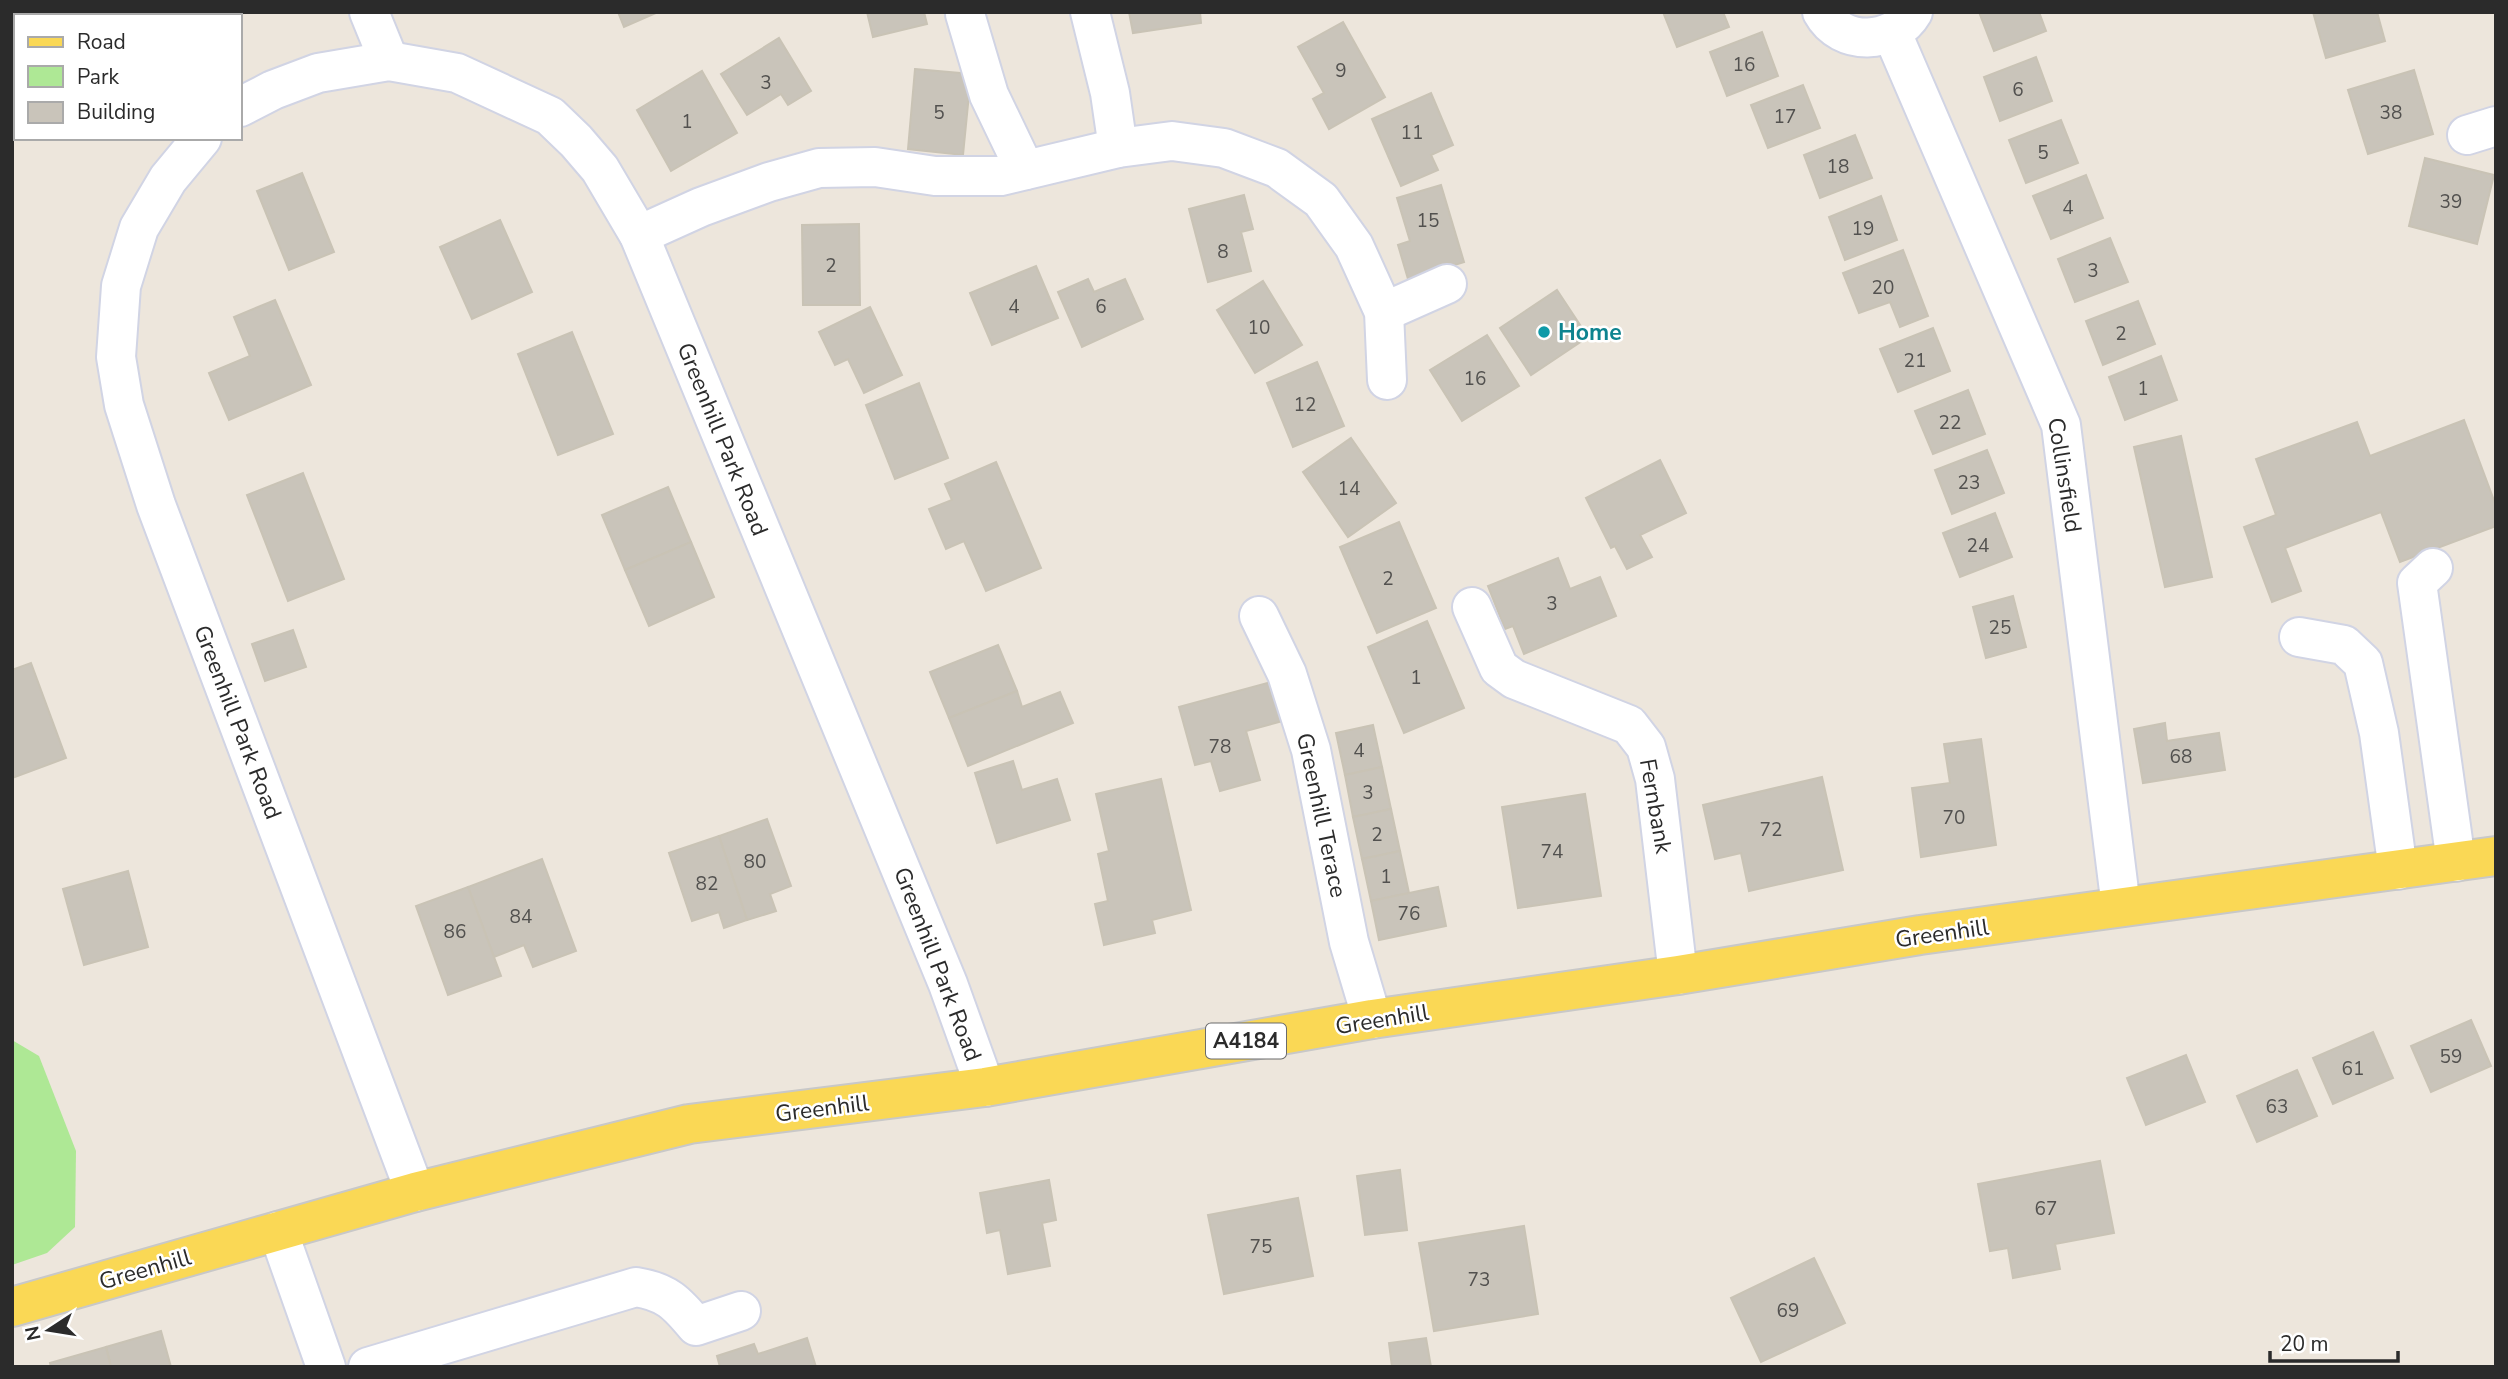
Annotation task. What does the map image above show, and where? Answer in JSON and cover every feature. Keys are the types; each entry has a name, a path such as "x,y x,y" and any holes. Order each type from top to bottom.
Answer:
{"main road":[{"name":"Greenhill","path":"12,1307 415,1192 689,1124 985,1087 1373,1019 1678,975 1920,935 2496,856"}],"street":[{"path":"369,12 389,61"},
{"path":"1090,12 1110,93 1118,148"},
{"name":"Collinsfield","path":"1822,12 1836,28 1853,37 1875,38 1903,22 2061,425 2121,907"},
{"path":"965,14 989,95 1026,170"},
{"name":"Greenhill Park Road","path":"242,106 273,90 318,73 389,61 457,74 550,116 600,169 639,235 948,984 985,1087"},
{"name":"Greenhill Park Road","path":"200,140 167,179 139,228 121,286 116,357 124,405 161,518 415,1192"},
{"path":"639,235 723,198 819,168 875,167 949,176 1001,176 1118,148 1172,141 1224,148 1277,168 1321,200 1354,246 1384,312 1387,380"},
{"path":"1384,312 1447,284"},
{"path":"2433,568 2417,583 2456,862"},
{"name":"Fernbank","path":"1472,607 1499,668 1514,679 1629,725 1646,747 1655,779 1678,975"},
{"name":"Greenhill Terace","path":"1259,616 1287,674 1311,750 1349,942 1373,1019"},
{"path":"2299,637 2344,645 2363,663 2379,733 2398,870"},
{"path":"278,1231 326,1367"},
{"path":"368,1367 636,1287 654,1290 675,1301 696,1326 741,1311"}],"green space":[{"path":"12,1040 39,1056 76,1151 75,1227 47,1253 12,1265"}],"building":[{"path":"18,12 119,12 119,14"},
{"path":"618,12 658,12 624,27"},
{"path":"867,12 924,12 927,24 873,37"},
{"path":"1129,12 1200,12 1201,23 1133,33"},
{"path":"1663,12 1723,12 1729,27 1677,47"},
{"path":"1979,12 2039,12 2046,31 1994,51"},
{"path":"2313,12 2377,12 2385,41 2326,58"},
{"path":"1343,22 1385,97 1329,129 1313,99 1324,93 1298,47"},
{"path":"1762,32 1778,76 1727,96 1710,52"},
{"path":"779,38 811,91 788,105 781,94 747,115 721,74"},
{"path":"2036,57 2052,101 2000,121 1984,77"},
{"path":"915,69 971,74 963,155 908,149"},
{"path":"2414,70 2433,134 2368,154 2348,90"},
{"path":"702,71 737,133 671,171 637,110"},
{"path":"1803,85 1820,128 1768,148 1751,105"},
{"path":"1431,93 1453,145 1431,155 1438,170 1401,186 1372,119"},
{"path":"2061,120 2078,163 2026,183 2009,140"},
{"path":"1855,135 1872,178 1820,198 1804,155"},
{"path":"2425,158 2494,175 2477,244 2409,226"},
{"path":"302,173 334,252 289,270 257,191"},
{"path":"2086,175 2103,218 2051,239 2033,196"},
{"path":"1441,185 1464,262 1408,279 1398,245 1410,241 1397,198"},
{"path":"1244,195 1253,229 1241,232 1251,271 1208,282 1189,209"},
{"path":"1881,196 1897,240 1845,260 1829,217"},
{"path":"500,220 532,292 472,319 440,247"},
{"path":"859,224 860,305 803,305 802,225"},
{"path":"2110,238 2128,282 2075,302 2058,259"},
{"path":"1903,250 1928,316 1900,327 1890,302 1859,313 1843,273"},
{"path":"1036,266 1058,318 992,345 970,293"},
{"path":"1088,279 1094,292 1125,279 1143,319 1082,347 1058,292"},
{"path":"1263,281 1302,345 1255,373 1217,310"},
{"name":"Home","path":"1557,290 1588,337 1531,375 1500,328"},
{"path":"275,300 311,385 229,420 209,373 250,356 234,317"},
{"path":"2138,301 2155,344 2103,365 2086,321"},
{"path":"870,307 902,375 864,393 848,359 835,365 819,332"},
{"path":"1933,328 1950,371 1898,392 1880,349"},
{"path":"572,332 613,434 558,455 518,354"},
{"path":"1487,335 1519,386 1462,421 1430,370"},
{"path":"2161,356 2177,400 2125,420 2109,377"},
{"path":"1317,362 1344,426 1293,447 1267,383"},
{"path":"919,383 948,458 895,479 866,405"},
{"path":"1968,390 1985,434 1933,454 1915,411"},
{"path":"2464,420 2496,506 2496,526 2400,562 2381,512 2285,548 2301,591 2272,602 2244,527 2276,515 2256,459 2357,422 2370,456"},
{"path":"2181,436 2212,577 2165,587 2134,447"},
{"path":"1351,438 1396,503 1348,537 1303,472"},
{"path":"1987,450 2004,493 1952,514 1935,470"},
{"path":"1660,460 1686,513 1640,535 1652,557 1627,569 1615,546 1611,548 1586,498"},
{"path":"996,462 1041,568 986,591 964,541 946,549 929,509 952,500 945,484"},
{"path":"303,473 344,579 288,601 247,495"},
{"path":"668,487 691,542 625,570 602,515"},
{"path":"1995,513 2012,557 1960,577 1943,533"},
{"path":"1399,522 1436,608 1377,633 1340,547"},
{"path":"691,542 714,597 649,626 625,570"},
{"path":"1558,558 1570,589 1600,577 1616,616 1524,654 1513,626 1505,629 1488,586"},
{"path":"2013,596 2026,647 1986,658 1973,607"},
{"path":"1427,621 1464,708 1404,733 1368,647"},
{"path":"293,630 306,667 265,681 252,644"},
{"path":"998,645 1017,691 949,718 930,672"},
{"path":"31,663 66,758 12,778 12,670"},
{"path":"1275,681 1286,720 1246,731 1260,780 1220,791 1211,761 1195,765 1179,707"},
{"path":"1017,691 1022,707 1060,692 1073,723 968,766 949,718"},
{"path":"2165,723 2167,741 2219,733 2225,770 2143,783 2134,729"},
{"path":"1373,725 1382,767 1345,775 1336,733"},
{"path":"1981,739 1996,845 1921,857 1912,788 1950,783 1944,744"},
{"path":"1013,761 1022,790 1057,779 1070,820 997,843 975,773"},
{"path":"1382,767 1391,809 1353,817 1345,775"},
{"path":"1822,777 1843,870 1749,891 1741,853 1715,859 1703,805"},
{"path":"1161,779 1191,910 1152,920 1155,933 1104,945 1095,904 1108,901 1098,854 1109,851 1096,794"},
{"path":"1585,794 1601,896 1518,908 1502,807"},
{"path":"1391,809 1400,851 1362,859 1353,817"},
{"path":"767,819 791,886 770,894 776,911 747,920 719,836"},
{"path":"719,836 747,920 724,928 719,912 692,921 669,853"},
{"path":"1400,851 1409,893 1371,901 1362,859"},
{"path":"542,859 576,951 533,967 524,945 494,957 468,887"},
{"path":"128,871 148,947 84,965 63,889"},
{"path":"468,887 501,976 448,995 416,906"},
{"path":"1438,887 1446,926 1379,940 1371,901"},
{"path":"2471,1020 2491,1066 2431,1092 2411,1046"},
{"path":"2373,1032 2393,1078 2333,1104 2313,1058"},
{"path":"2186,1055 2205,1102 2146,1125 2127,1078"},
{"path":"2297,1070 2317,1116 2257,1142 2237,1096"},
{"path":"2100,1161 2114,1233 2055,1244 2060,1269 2013,1278 2008,1248 1990,1251 1978,1184"},
{"path":"1400,1170 1407,1230 1365,1235 1357,1176"},
{"path":"1049,1180 1056,1220 1042,1223 1050,1266 1008,1274 1000,1230 987,1233 980,1193"},
{"path":"1298,1198 1313,1276 1224,1294 1208,1215"},
{"path":"1524,1226 1538,1314 1434,1331 1419,1243"},
{"path":"1814,1258 1845,1323 1761,1362 1731,1298"},
{"path":"161,1331 171,1367 111,1367 106,1347"},
{"path":"807,1338 816,1367 720,1367 717,1356 754,1344 758,1354"},
{"path":"1426,1338 1431,1367 1392,1367 1389,1343"},
{"path":"106,1347 111,1367 51,1367 50,1363"}],"place":[{"name":"Home","path":"1544,332"}]}
